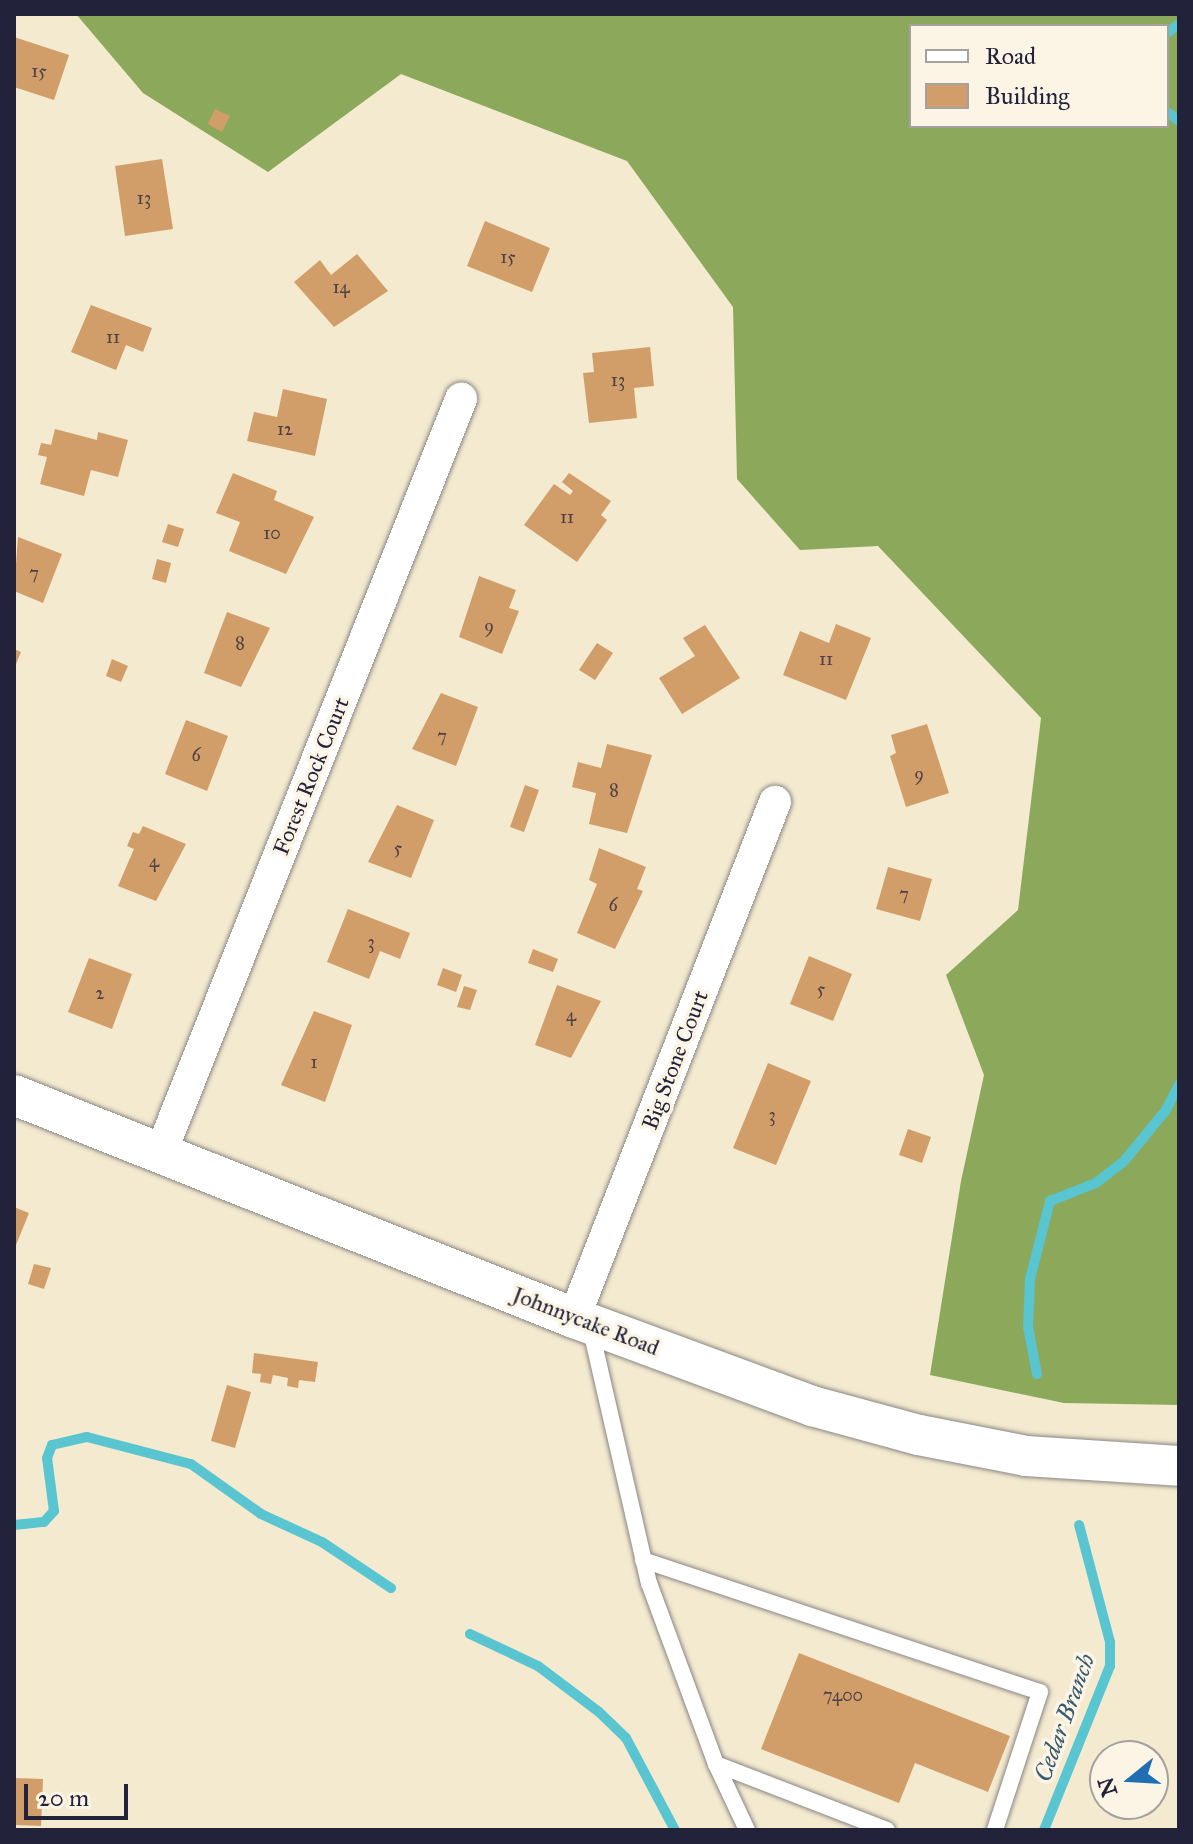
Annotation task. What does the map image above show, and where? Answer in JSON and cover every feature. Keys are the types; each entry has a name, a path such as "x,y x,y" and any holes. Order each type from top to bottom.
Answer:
{"street":[{"name":"Forest Rock Court","path":"161,1152 461,399"},
{"name":"Big Stone Court","path":"582,1321 775,802"},
{"name":"Johnnycake Road","path":"14,1095 582,1321 812,1406 919,1435 1026,1456 1179,1466"}],"lane":[{"path":"582,1321 643,1560 672,1654 716,1764 747,1830"},
{"path":"643,1560 1040,1692 995,1830"},
{"path":"716,1764 887,1830"}],"green space":[{"path":"76,14 1179,14 1179,1405 1064,1403 930,1375 961,1181 984,1075 946,975 1018,910 1041,718 878,546 800,550 737,479 733,307 627,161 401,74 268,172 143,93"}],"building":[{"path":"14,37 69,55 54,100 14,87"},
{"path":"215,109 230,116 222,132 208,124"},
{"path":"162,159 173,229 125,236 115,166"},
{"path":"485,221 550,248 532,292 467,266"},
{"path":"357,254 388,291 334,327 294,282 320,260 331,275"},
{"path":"91,305 152,328 143,352 126,345 116,370 71,352"},
{"path":"650,347 654,386 634,388 637,418 589,423 583,373 594,372 592,353"},
{"path":"283,389 327,399 315,456 247,441 254,412 277,417"},
{"path":"55,429 97,440 98,432 128,440 118,477 91,470 84,496 40,484 47,457 38,455 41,443 51,445"},
{"path":"233,473 277,491 274,500 314,517 286,574 229,551 240,522 216,513"},
{"path":"569,473 611,501 601,515 607,520 577,562 524,525 554,484 570,495 573,491 562,482"},
{"path":"168,524 184,529 178,547 162,542"},
{"path":"18,537 62,554 43,603 14,591"},
{"path":"157,559 171,563 166,583 152,579"},
{"path":"479,576 516,590 509,608 519,611 502,654 459,637"},
{"path":"227,612 270,628 241,687 204,673"},
{"path":"836,624 871,638 846,700 783,675 800,631 829,643"},
{"path":"705,625 740,678 682,714 659,678 695,656 683,638"},
{"path":"597,643 613,653 595,680 579,670"},
{"path":"14,649 21,652 14,669"},
{"path":"112,659 128,666 121,682 106,676"},
{"path":"441,693 478,707 456,766 412,749"},
{"path":"186,720 228,736 207,791 165,774"},
{"path":"927,724 949,793 906,807 890,756 896,753 891,735"},
{"path":"607,744 652,755 627,833 589,824 596,793 572,787 578,762 601,768"},
{"path":"525,785 539,790 524,832 510,827"},
{"path":"397,805 434,820 411,878 368,862"},
{"path":"143,826 186,844 156,901 118,886 134,849 127,846 133,832 139,834"},
{"path":"599,848 646,867 637,889 643,891 615,949 577,933 597,884 589,880"},
{"path":"888,867 932,879 920,921 876,909"},
{"path":"348,909 410,933 400,959 380,951 369,979 327,962"},
{"path":"533,949 558,959 553,972 528,963"},
{"path":"809,956 852,974 833,1021 790,1004"},
{"path":"89,958 132,974 112,1029 68,1012"},
{"path":"443,968 462,975 456,992 437,985"},
{"path":"557,985 601,1001 571,1058 535,1045"},
{"path":"464,986 477,990 470,1010 457,1007"},
{"path":"314,1011 352,1025 325,1102 281,1085"},
{"path":"768,1063 811,1081 776,1165 733,1148"},
{"path":"908,1129 931,1137 922,1163 899,1155"},
{"path":"14,1207 29,1213 14,1250"},
{"path":"34,1264 51,1268 44,1289 28,1284"},
{"path":"254,1353 318,1362 315,1382 299,1380 298,1388 287,1386 288,1378 273,1375 271,1384 260,1382 261,1374 252,1373"},
{"path":"227,1385 251,1392 235,1448 211,1441"},
{"path":"799,1653 1010,1736 988,1792 915,1763 899,1803 761,1749"},
{"path":"14,1778 43,1779 41,1826 14,1825"}],"waterway":[{"name":"Cedar Branch","path":"1169,32 1179,24"},
{"name":"Cedar Branch","path":"1169,114 1179,121"},
{"name":"Cedar Branch","path":"1037,1374 1028,1327 1030,1279 1050,1201 1096,1183 1125,1160 1166,1110 1179,1084"},
{"path":"14,1525 44,1522 54,1511 47,1458 52,1445 87,1437 191,1464 261,1514 322,1542 391,1588"},
{"name":"Cedar Branch","path":"1044,1830 1110,1666 1110,1642 1079,1525"},
{"path":"470,1634 538,1666 599,1712 626,1738 675,1830"}]}
